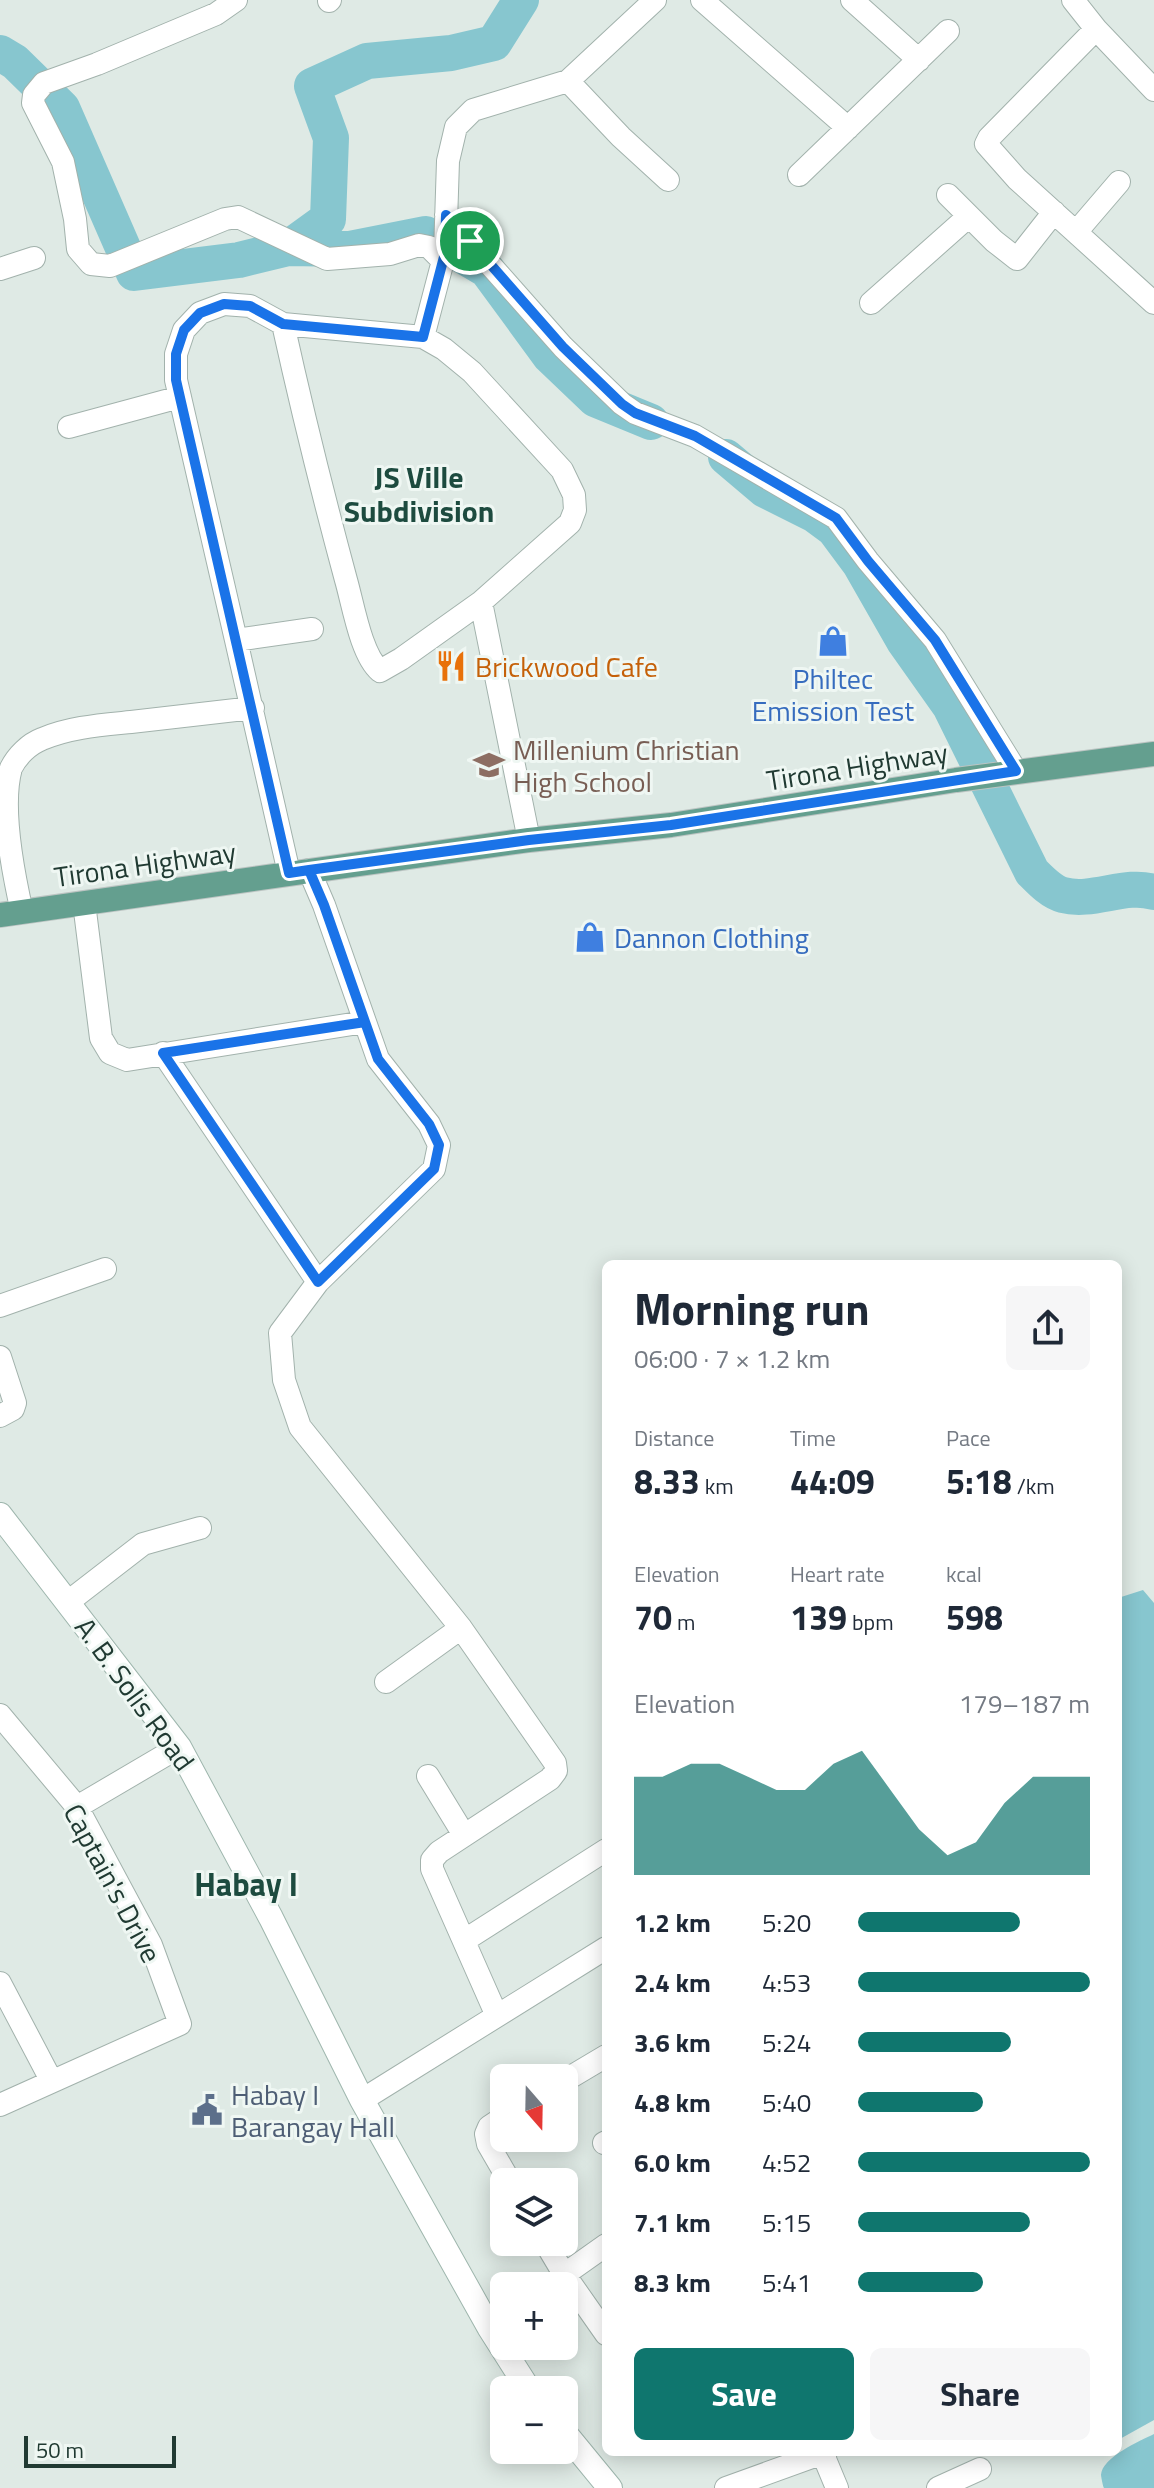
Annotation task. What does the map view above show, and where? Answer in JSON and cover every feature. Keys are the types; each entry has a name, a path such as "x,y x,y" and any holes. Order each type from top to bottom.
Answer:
{"main road":[{"name":"Tirona Highway","path":"11,914 529,840 671,825 956,780 1154,754"}],"street":[{"path":"236,0 216,14 44,83 34,95 33,103 63,162 78,249 85,260 95,266 110,266 225,219 238,217 327,259 390,254 419,245 429,247 445,240"},
{"path":"423,337 445,240 448,161 456,127 473,110 568,81 655,0"},
{"path":"702,0 848,128"},
{"path":"852,0 919,60"},
{"path":"1073,0 1154,90"},
{"path":"1096,29 986,143 1017,179 1151,291"},
{"path":"799,175 948,31"},
{"path":"568,81 621,137 668,180"},
{"path":"1077,231 1119,182"},
{"path":"948,195 1023,266 1054,212"},
{"path":"871,303 922,261 969,216"},
{"path":"445,240 622,404 635,413 695,436 836,518 935,640 1005,773"},
{"path":"0,269 34,258"},
{"path":"283,324 311,453 372,664 380,671 481,602 570,523 575,510 574,495 562,470 472,372 444,349 423,337 283,324 250,306 224,304 200,313 184,330 176,354 176,380 236,640 299,872 324,905 378,1059 429,1124 439,1145 434,1169 318,1282 280,1333 284,1380 300,1427 461,1628 550,1754 556,1771 550,1779 439,1852 432,1860 432,1869 497,2016"},
{"path":"69,427 180,397"},
{"path":"481,602 529,840"},
{"path":"236,640 312,629"},
{"path":"11,914 6,792 11,769 30,745 83,727 253,708"},
{"path":"84,903 101,1038 110,1053 127,1060 365,1022"},
{"path":"163,1053 318,1282"},
{"path":"0,1306 105,1269"},
{"path":"0,1357 15,1403 13,1409 0,1416"},
{"name":"A. B. Solis Road","path":"0,1515 179,1747 271,1918 362,2100 490,2312"},
{"path":"68,1602 143,1544 200,1528"},
{"path":"386,1682 461,1628"},
{"name":"Captain's Drive","path":"0,1715 77,1807 151,1945 180,2024 51,2080"},
{"path":"77,1807 179,1747"},
{"path":"428,1776 464,1835"},
{"path":"465,1940 602,1853"},
{"path":"362,2100 602,1950"},
{"path":"0,1983 51,2080 0,2105"},
{"path":"578,2073 602,2058"},
{"path":"490,2126 486,2134 490,2147"},
{"path":"567,2272 602,2248"},
{"path":"578,2304 602,2330"},
{"path":"578,2449 610,2488"},
{"path":"726,2488 813,2456"},
{"path":"825,2456 837,2488"},
{"path":"938,2488 980,2469"}],"water":[{"path":"1143,1590 1154,1603 1154,2420 1122,2438 1122,1597"},
{"path":"1154,2434 1154,2488 1104,2488 1103,2468 1116,2456 1122,2456 1123,2450"}],"waterway":[{"path":"521,0 494,43 451,53 367,61 312,86 331,138 328,219 288,248 350,249 426,234 487,270 550,356 595,399 651,422"},
{"path":"0,53 15,62 62,108 134,273 239,260 288,248"},
{"path":"726,457 765,490 815,515 834,529 860,564 904,641 950,706 1032,872 1050,889 1074,897 1132,890 1154,892"}],"place":[{"name":"Philtec Emission Test","path":"833,641"},
{"name":"Brickwood Cafe","path":"451,666"},
{"name":"Millenium Christian High School","path":"489,765"},
{"name":"Dannon Clothing","path":"590,937"},
{"name":"Habay I Barangay Hall","path":"207,2110"}],"district":[{"name":"JS Ville Subdivision","path":"419,494"},
{"name":"Habay I","path":"246,1884"}],"route":[{"path":"470,241 446,215 445,253 423,337 283,324 250,306 224,304 200,313 184,330 176,354 176,380 289,873 309,870 324,905 378,1059 429,1124 439,1145 434,1169 318,1282 163,1053 365,1022 309,870 529,840 671,825 1016,771 935,640 836,518 695,436 635,413 622,404 563,347 470,241"}]}
